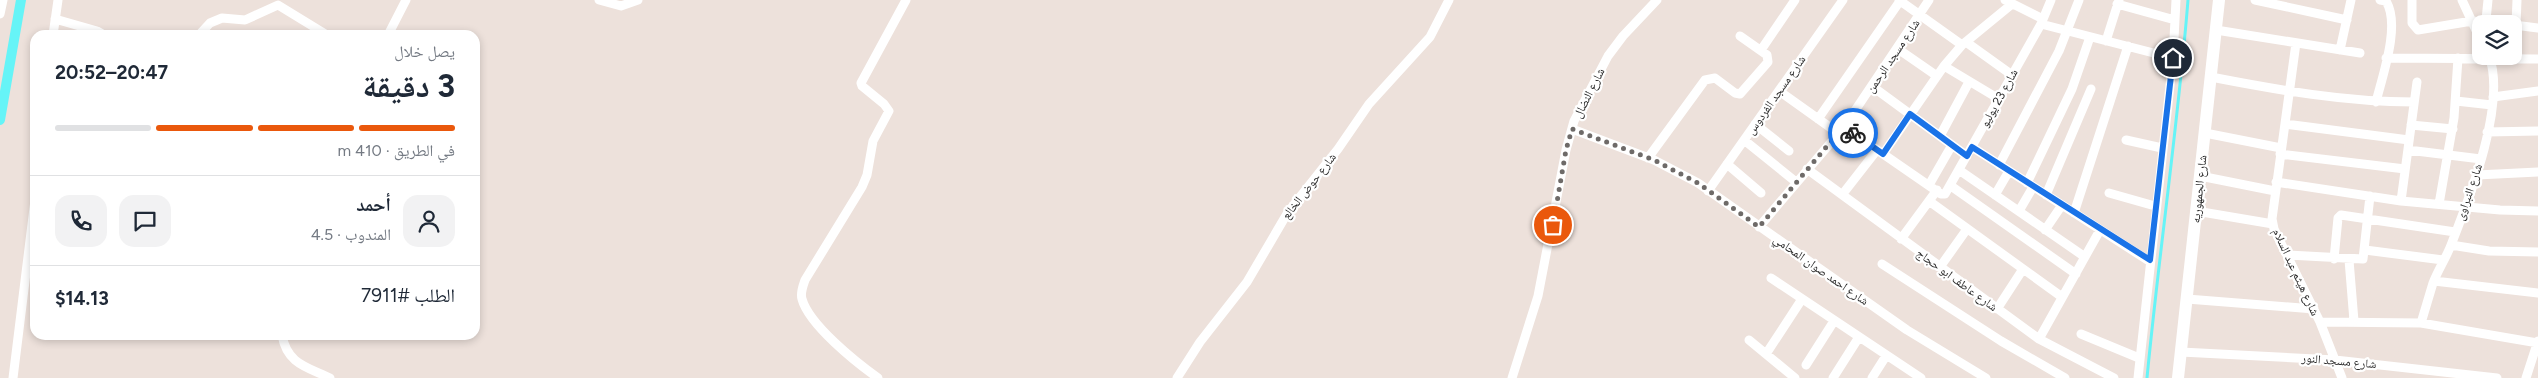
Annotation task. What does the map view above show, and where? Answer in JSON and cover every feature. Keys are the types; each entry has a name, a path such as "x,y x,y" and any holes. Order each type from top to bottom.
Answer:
{"main road":[{"name":"شارع الجمهوريه","path":"2178,378 2219,0"}],"street":[{"path":"0,14 3,0"},
{"path":"54,30 58,0"},
{"path":"391,30 406,0"},
{"path":"599,0 621,6 638,0"},
{"path":"878,378 827,333 809,314 802,299 801,290 805,280 853,203 867,175 872,141 889,111 861,83 906,0"},
{"name":"شارع حوض الخالع","path":"1177,378 1200,342 1247,282 1288,212 1338,149 1365,109 1430,36 1449,0"},
{"name":"شارع النضال","path":"1512,378 1538,296 1546,263 1566,150 1572,129 1608,56 1623,36 1657,0"},
{"path":"1760,50 1795,0"},
{"name":"شارع مسجد الفردوس","path":"1708,191 1844,0"},
{"path":"1818,119 1899,0 2012,75"},
{"name":"شارع مسجد الرحمن","path":"1759,227 1841,130 1873,87 1921,16 1929,0"},
{"name":"شارع 23 يوليو","path":"1936,190 1951,186 2042,22 2051,0"},
{"path":"1999,164 2049,71 2079,0"},
{"path":"2138,378 2155,206 2173,58 2176,0"},
{"path":"2255,0 2347,20"},
{"path":"2299,10 2303,0"},
{"path":"2340,50 2351,0"},
{"path":"2376,102 2386,58 2391,23 2388,4 2380,0"},
{"path":"2412,0 2413,25 2418,30 2472,21 2462,0"},
{"path":"2486,15 2488,0"},
{"path":"2514,15 2517,0"},
{"path":"1845,192 1910,114 1944,66 1964,43 2008,2 2042,22 2067,31 2173,58"},
{"path":"2106,41 2118,2 2175,20"},
{"path":"204,30 210,23 222,18 245,20 278,5 316,30"},
{"path":"55,19 93,30"},
{"path":"2522,25 2538,28"},
{"path":"2216,30 2360,53"},
{"path":"1648,158 1707,78 1715,78 1735,93 1742,93 1769,60 1767,55 1740,36"},
{"path":"2019,212 2072,89 2090,37"},
{"name":"شارع هيثم عبد السلام","path":"2296,43 2275,187 2273,224 2320,322 2342,378"},
{"path":"2074,213 2128,46"},
{"path":"1898,50 1937,76"},
{"path":"2386,58 2472,58"},
{"path":"2440,204 2453,129 2458,58"},
{"path":"2522,59 2538,59"},
{"name":"شارع النبراوى","path":"2421,323 2434,281 2451,245 2477,175 2492,101 2494,82 2490,65"},
{"path":"1944,66 1998,99"},
{"path":"2211,77 2289,92 2376,102 2414,102"},
{"path":"1940,136 1969,82"},
{"path":"2401,201 2417,82"},
{"path":"1873,87 1967,156"},
{"path":"2046,195 2091,89"},
{"path":"1779,91 1818,119 1880,152 1936,190"},
{"path":"2456,101 2492,101 2538,91"},
{"path":"1755,124 1789,151"},
{"path":"2285,124 2409,140"},
{"path":"2411,125 2453,129"},
{"name":"شارع احمد صوان المحامي","path":"1572,129 1648,158 1708,191 1907,330 1986,378"},
{"path":"2487,132 2538,130"},
{"path":"2205,133 2281,151 2405,169"},
{"path":"1744,140 1796,182"},
{"path":"2126,140 2162,148"},
{"path":"1901,239 1936,190 1952,145"},
{"path":"1972,147 2150,260"},
{"path":"2408,150 2481,159"},
{"path":"1727,164 1761,193"},
{"name":"شارع عاطف ابو حجاج","path":"1807,169 2038,339 2114,378"},
{"path":"1959,170 2085,257"},
{"path":"1995,195 2009,171"},
{"path":"2477,175 2538,172"},
{"path":"2200,176 2275,187 2370,196 2401,201 2500,210 2538,211"},
{"path":"1951,186 2076,274"},
{"path":"2109,193 2155,206"},
{"path":"2288,255 2361,260 2365,250 2370,196"},
{"path":"1929,202 2062,297"},
{"path":"2045,230 2062,205"},
{"path":"2196,211 2273,224"},
{"path":"2334,259 2339,217 2342,215 2455,232"},
{"path":"1940,267 1967,229"},
{"path":"2038,339 2100,230"},
{"path":"13,378 30,240"},
{"path":"2451,245 2489,251 2538,252"},
{"path":"2365,250 2444,260"},
{"path":"2349,260 2354,321"},
{"path":"1882,264 2001,341 2065,378"},
{"path":"1996,309 2023,269"},
{"path":"1771,278 1921,378"},
{"path":"2434,281 2538,293"},
{"path":"1766,354 1802,299"},
{"path":"2187,299 2314,309"},
{"path":"1806,365 1834,321"},
{"path":"2320,322 2421,323 2538,342 2535,359 2526,378"},
{"path":"2081,334 2139,358"},
{"path":"1832,378 1859,337"},
{"path":"283,340 294,361 330,378"},
{"path":"1749,340 1795,378"},
{"name":"شارع مسجد النور","path":"2181,352 2335,360 2497,378"},
{"path":"1872,378 1886,356"}],"waterway":[{"path":"0,120 21,0"},
{"path":"2147,378 2188,0"}],"way so far":[{"path":"1553,225 1566,150 1572,129 1654,160 1698,183 1759,227 1838,133 1844,127 1853,133"}],"route":[{"path":"1853,133 1883,154 1910,114 1967,156 1972,147 2150,260 2173,58"}]}
